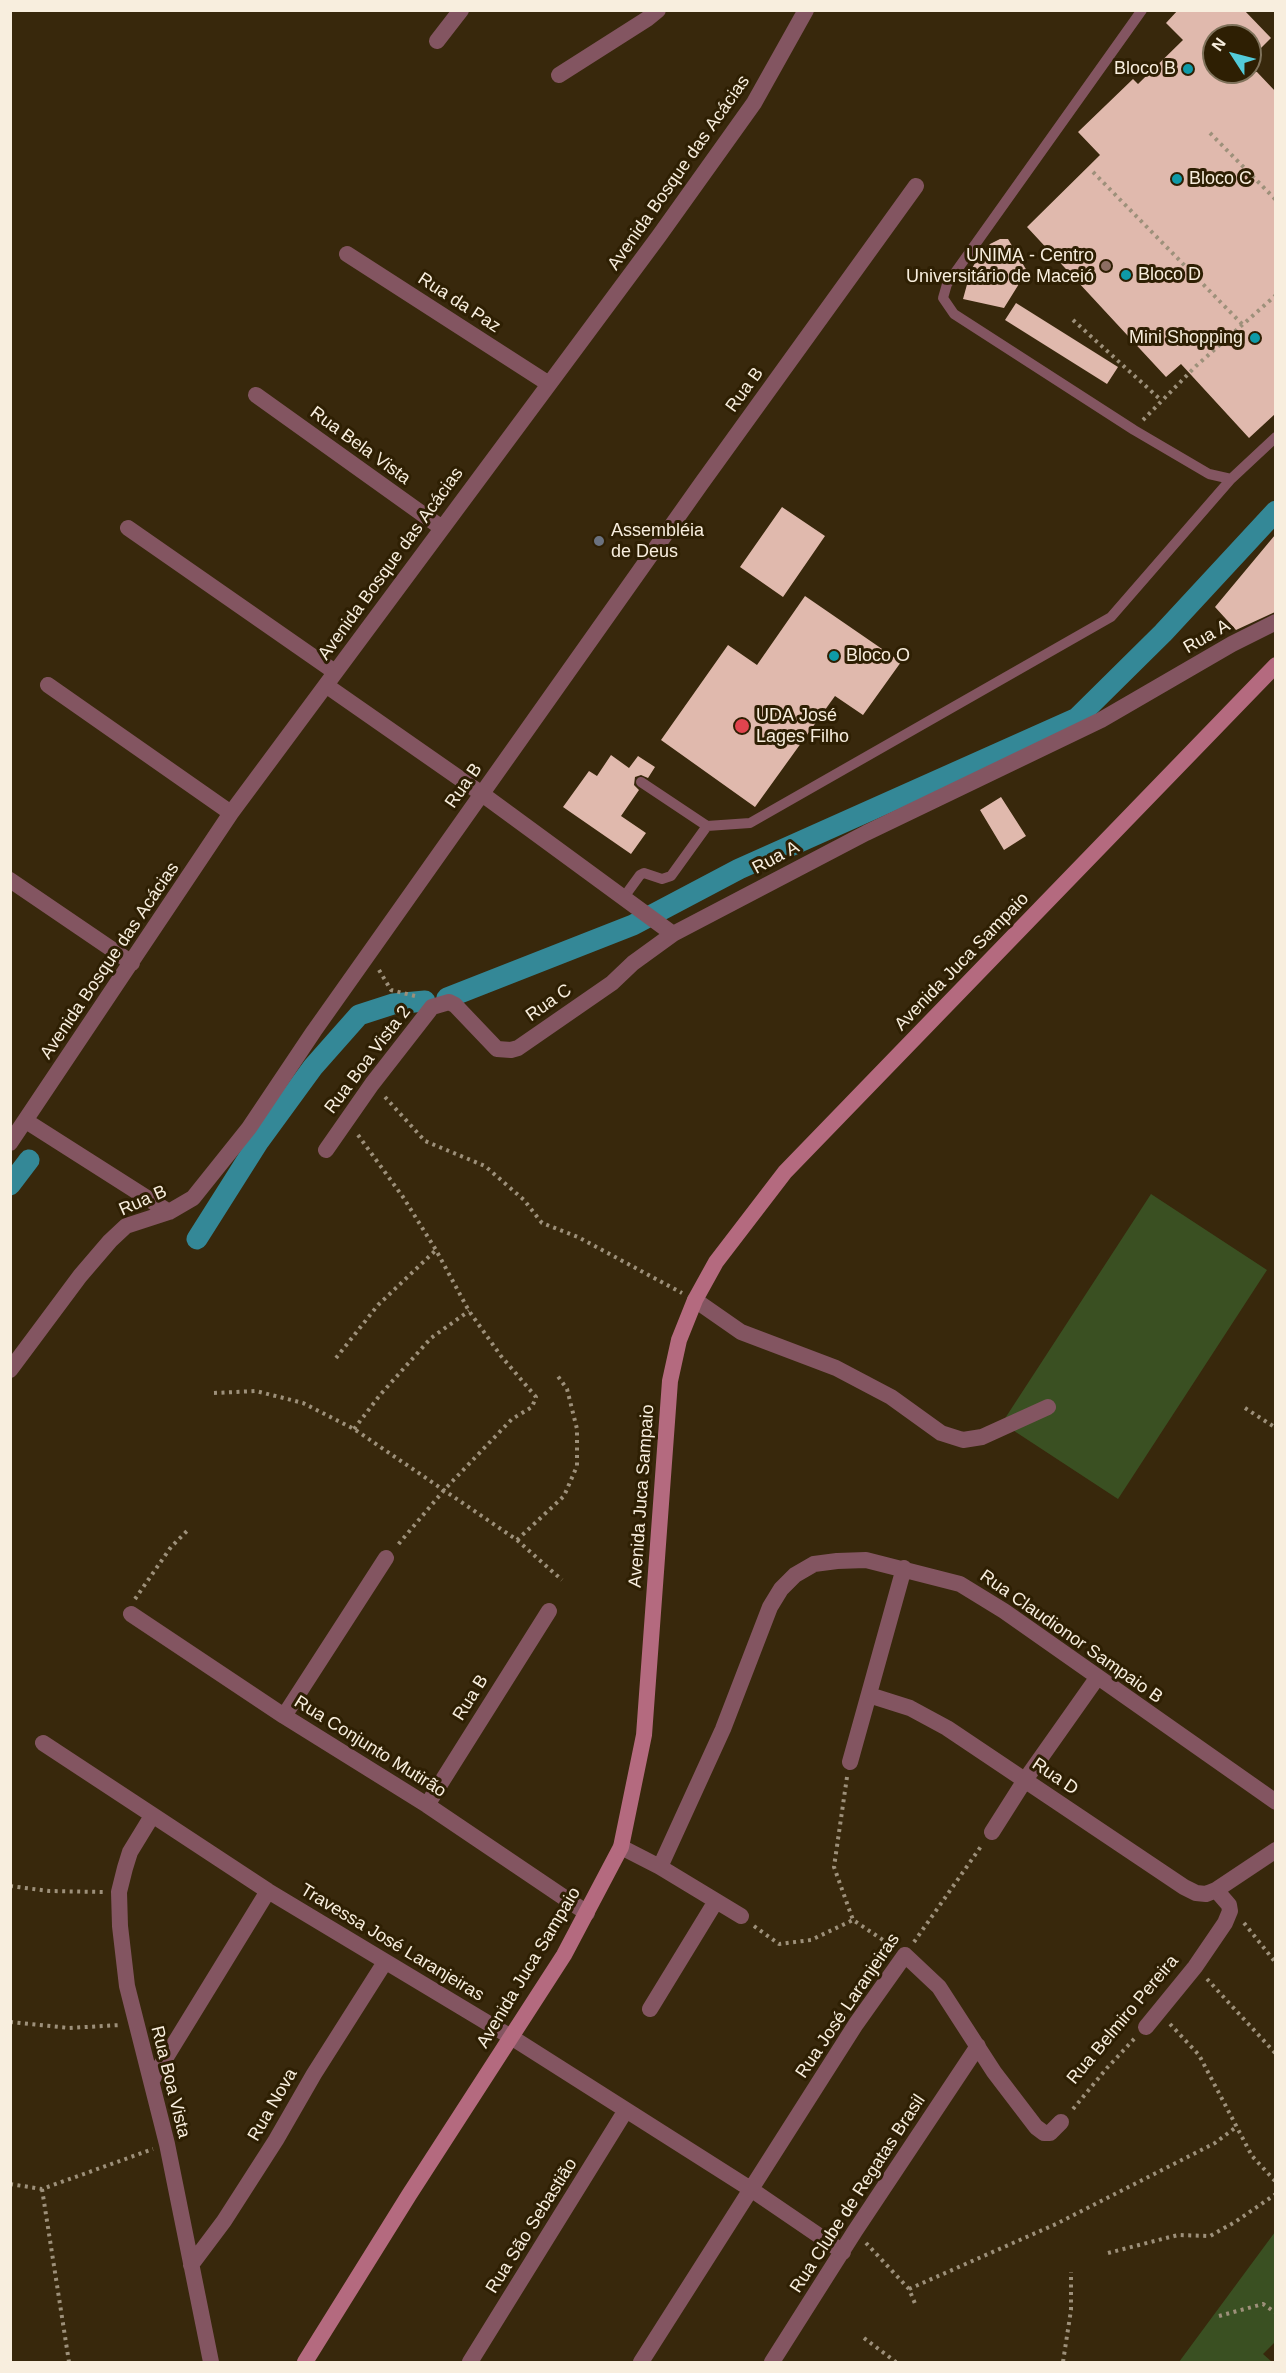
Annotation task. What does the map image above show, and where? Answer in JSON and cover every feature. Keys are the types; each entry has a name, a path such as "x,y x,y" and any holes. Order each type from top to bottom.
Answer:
{"main road":[{"name":"Avenida Juca Sampaio","path":"305,2362 564,1955 621,1847 644,1735 670,1381 679,1340 695,1300 716,1262 785,1172 1275,665"}],"street":[{"path":"437,41 461,10"},
{"path":"559,75 647,19 657,10"},
{"name":"Avenida Bosque das Acácias","path":"11,1141 231,813 652,246 754,103 806,10"},
{"name":"Rua B","path":"10,1370 80,1276 110,1241 126,1226 169,1212 193,1198 249,1128 314,1030 916,186"},
{"name":"Rua da Paz","path":"347,254 549,384"},
{"name":"Rua Bela Vista","path":"256,395 442,528"},
{"path":"128,528 667,930"},
{"name":"Rua A","path":"667,930 1101,720 1232,644 1275,622"},
{"path":"48,685 231,813"},
{"path":"10,880 132,963"},
{"name":"Rua C","path":"449,1002 455,1005 497,1049 518,1048 612,983 667,930"},
{"name":"Rua Boa Vista 2","path":"326,1150 372,1084 432,1007 449,1002"},
{"path":"26,1121 169,1212"},
{"path":"695,1300 741,1332 836,1368 891,1397 941,1433 963,1440 982,1437 1048,1407"},
{"path":"284,1716 386,1558"},
{"name":"Rua Claudionor Sampaio B","path":"660,1867 723,1728 770,1606 781,1588 795,1575 814,1564 866,1560 960,1584 1004,1611 1275,1802"},
{"path":"849,1762 904,1568"},
{"name":"Rua B","path":"427,1805 549,1611"},
{"name":"Rua Conjunto Mutirão","path":"131,1614 284,1716 427,1805 587,1913"},
{"path":"992,1832 1025,1780 1097,1678"},
{"name":"Rua D","path":"869,1695 910,1708 947,1728 1184,1887 1196,1893 1206,1894 1216,1890"},
{"name":"Travessa José Laranjeiras","path":"43,1743 268,1891 511,2037 752,2190 843,2252"},
{"name":"Rua Boa Vista","path":"153,1816 130,1852 118,1893 127,1986 135,2024 152,2080 211,2362"},
{"path":"621,1847 660,1867 741,1916"},
{"path":"1229,1905 1216,1890 1275,1850"},
{"path":"152,2080 268,1891"},
{"path":"650,2009 716,1901"},
{"name":"Rua Belmiro Pereira","path":"1146,2027 1195,1967 1225,1923 1230,1911 1229,1905"},
{"path":"905,1955 939,1988 994,2072 1040,2130 1050,2133 1061,2122"},
{"name":"Rua José Laranjeiras","path":"641,2362 856,2024 905,1955"},
{"name":"Rua Nova","path":"191,2265 224,2221 386,1962"},
{"name":"Rua Clube de Regatas Brasil","path":"772,2362 855,2231 978,2046"},
{"name":"Rua São Sebastião","path":"470,2362 626,2110"}],"lane":[{"path":"1142,10 947,284 943,298 954,314 1134,429 1202,471 1231,479"},
{"path":"641,782 707,826 750,823 1104,622 1116,612 1231,479 1275,437"},
{"path":"631,902 640,875 645,873 663,879 671,876 707,826"}],"path":[{"path":"1210,133 1275,200"},
{"path":"1093,172 1243,325"},
{"path":"1134,429 1161,400 1275,295"},
{"path":"1073,320 1161,400"},
{"path":"382,978 391,990"},
{"path":"372,1084 425,1141 485,1166 524,1200 542,1223 578,1237 695,1300"},
{"path":"347,1120 403,1197 436,1250 469,1311 501,1356 536,1396 532,1407 512,1419 445,1489 386,1558"},
{"path":"336,1358 378,1305 436,1250"},
{"path":"354,1429 380,1395 431,1338 469,1311"},
{"path":"517,1540 564,1496 577,1466 577,1429 567,1389 557,1375"},
{"path":"214,1393 256,1391 303,1403 354,1429 517,1540 562,1580"},
{"path":"1245,1408 1275,1428"},
{"path":"131,1614 134,1601 140,1592 171,1547 189,1528"},
{"path":"849,1762 834,1867 853,1920 905,1955"},
{"name":"Rua José Laranjeiras","path":"905,1955 992,1832"},
{"path":"10,1886 49,1891 118,1893"},
{"path":"1229,1905 1275,1963"},
{"path":"741,1916 779,1944 811,1940 853,1920"},
{"path":"1195,1967 1275,2054"},
{"path":"1159,2013 1199,2055 1252,2157 1275,2182"},
{"path":"10,2022 69,2028 135,2024"},
{"name":"Rua Belmiro Pereira","path":"1061,2122 1112,2062 1146,2027"},
{"path":"909,2289 1056,2224 1215,2143 1235,2128"},
{"path":"10,2184 42,2189 166,2144"},
{"path":"42,2189 69,2362"},
{"path":"1108,2253 1178,2235 1210,2236 1235,2222 1275,2194"},
{"path":"855,2231 909,2289 916,2306"},
{"path":"1063,2362 1071,2310 1071,2272"},
{"path":"1219,2316 1263,2304 1275,2313"},
{"path":"864,2338 896,2362"}],"green space":[{"path":"1151,1194 1267,1270 1118,1499 1002,1423"},
{"path":"1275,2232 1275,2342 1263,2354 1272,2362 1179,2362"}],"building":[{"path":"1178,10 1244,10 1258,24 1202,24 1202,84 1262,84 1262,77 1275,91 1275,414 1249,438 1181,364 1166,377 1027,227 1100,155 1078,132 1133,79 1138,84 1183,40 1166,23"},
{"path":"1262,29 1271,38 1262,47"},
{"path":"1000,239 1008,239 1027,271 1004,308 963,299 971,270 978,258 990,244"},
{"path":"1016,303 1118,367 1107,384 1005,320"},
{"path":"782,507 825,536 783,597 740,567"},
{"path":"1275,535 1275,612 1236,630 1215,607"},
{"path":"805,596 901,662 863,715 835,696 755,807 661,740 728,645 757,665"},
{"path":"611,755 629,768 638,756 655,767 648,778 641,775 635,777 634,785 639,790 621,816 646,833 631,854 563,807 589,771 597,776"},
{"path":"1001,797 1026,836 1004,850 980,810"}],"waterway":[{"path":"447,998 633,925 739,869 1077,718 1163,633 1276,511"},
{"path":"197,1239 259,1141 313,1067 359,1015 393,1004 425,1001"},
{"path":"10,1185 29,1160"}],"place":[{"name":"Bloco B","path":"1188,69"},
{"name":"Bloco C","path":"1177,179"},
{"name":"UNIMA - Centro Universitário de Maceió","path":"1106,266"},
{"name":"Bloco D","path":"1126,275"},
{"name":"Mini Shopping","path":"1255,338"},
{"name":"Assembléia de Deus","path":"599,541"},
{"name":"Bloco O","path":"834,656"},
{"name":"UDA José Lages Filho","path":"742,726"}]}
